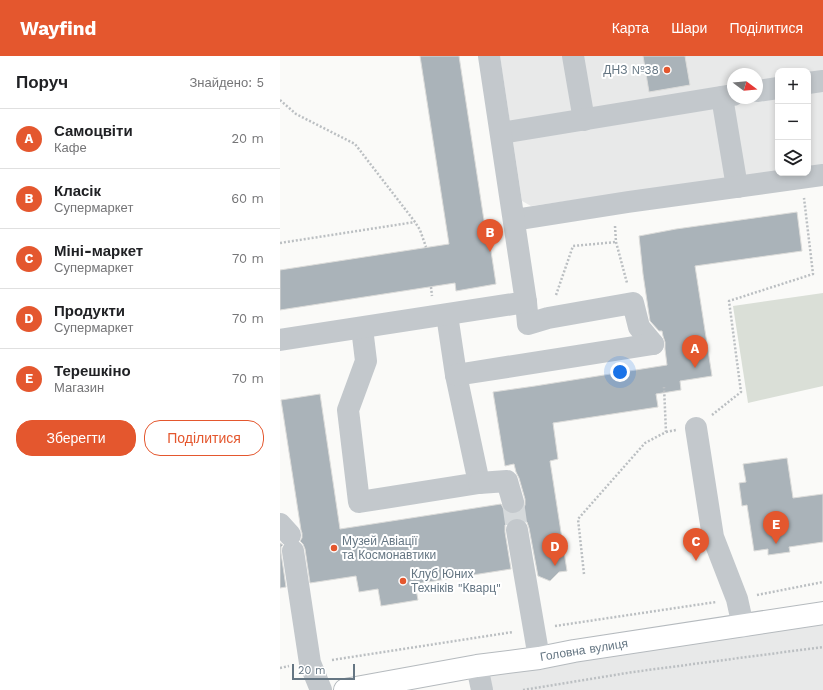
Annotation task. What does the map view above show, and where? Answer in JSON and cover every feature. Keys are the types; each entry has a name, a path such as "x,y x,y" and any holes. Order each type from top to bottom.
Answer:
{"main road":[{"name":"Головна вулиця","path":"345,690 477,666 539,658 574,651 823,613"}],"lane":[{"path":"456,375 653,344 639,327 633,303 548,318 528,324 489,56"},
{"path":"573,56 584,120"},
{"path":"811,83 823,81"},
{"path":"763,90 775,88"},
{"path":"501,133 727,96"},
{"path":"728,104 738,187"},
{"path":"514,220 628,202 823,175"},
{"path":"280,340 526,302"},
{"path":"447,315 456,375 479,483"},
{"path":"362,328 366,361 348,410 359,502 479,483 507,481 513,502"},
{"path":"696,428 713,537 737,599 743,626"},
{"path":"517,530 539,658"},
{"path":"288,537 310,663 321,690"},
{"path":"477,666 482,690"}],"path":[{"path":"280,100 296,114 355,144 415,222 420,230 426,247"},
{"path":"584,574 578,520 645,443 666,432 696,428 741,392 729,301 814,274 804,191"},
{"path":"614,220 616,242 633,303"},
{"path":"280,243 415,222"},
{"path":"548,318 573,246 616,242"},
{"path":"664,387 666,432"},
{"path":"523,690 633,672 823,647"}],"shaded area":[{"path":"500,56 823,56 823,166 811,168 811,68 775,68 775,172 531,206 522,201"},
{"path":"823,293 823,386 748,403 733,306"},
{"path":"823,614 823,690 481,690 477,667"}],"building":[{"path":"420,56 459,56 483,214 486,232 488,231 496,284 456,291 455,283 280,310 280,270 449,244"},
{"name":"ДНЗ №38","path":"643,56 685,56 690,85 649,92"},
{"path":"797,212 802,251 695,266 712,376 680,381 681,390 656,394 658,407 553,423 558,459 550,461 567,571 559,572 550,581 538,576 527,522 522,518 515,518 505,525 511,569 415,584 418,600 381,606 378,589 359,592 356,576 310,583 305,549 300,541 302,538 302,533 281,400 320,394 340,529 501,504 505,511 510,514 517,514 522,511 525,505 525,499 514,464 505,466 493,392 667,365 665,342 662,331 659,331 650,321 639,236 676,229"},
{"path":"787,458 793,498 823,494 823,542 789,547 790,552 768,555 768,549 754,551 747,505 742,506 739,483 746,482 743,464"},
{"path":"280,543 283,545 281,547 281,553 286,587 280,588"}],"tunnel":[{"path":"513,502 517,530"}],"place":[{"name":"ДНЗ №38","path":"667,70"},
{"name":"Класік","path":"490,252"},
{"name":"Самоцвіти","path":"695,368"},
{"name":"Терешкіно","path":"776,544"},
{"name":"Музей Авіації та Космонавтики","path":"334,548"},
{"name":"Міні-маркет","path":"696,561"},
{"name":"Продукти","path":"555,566"},
{"name":"Клуб Юних Техніків \"Кварц\"","path":"403,581"}]}
